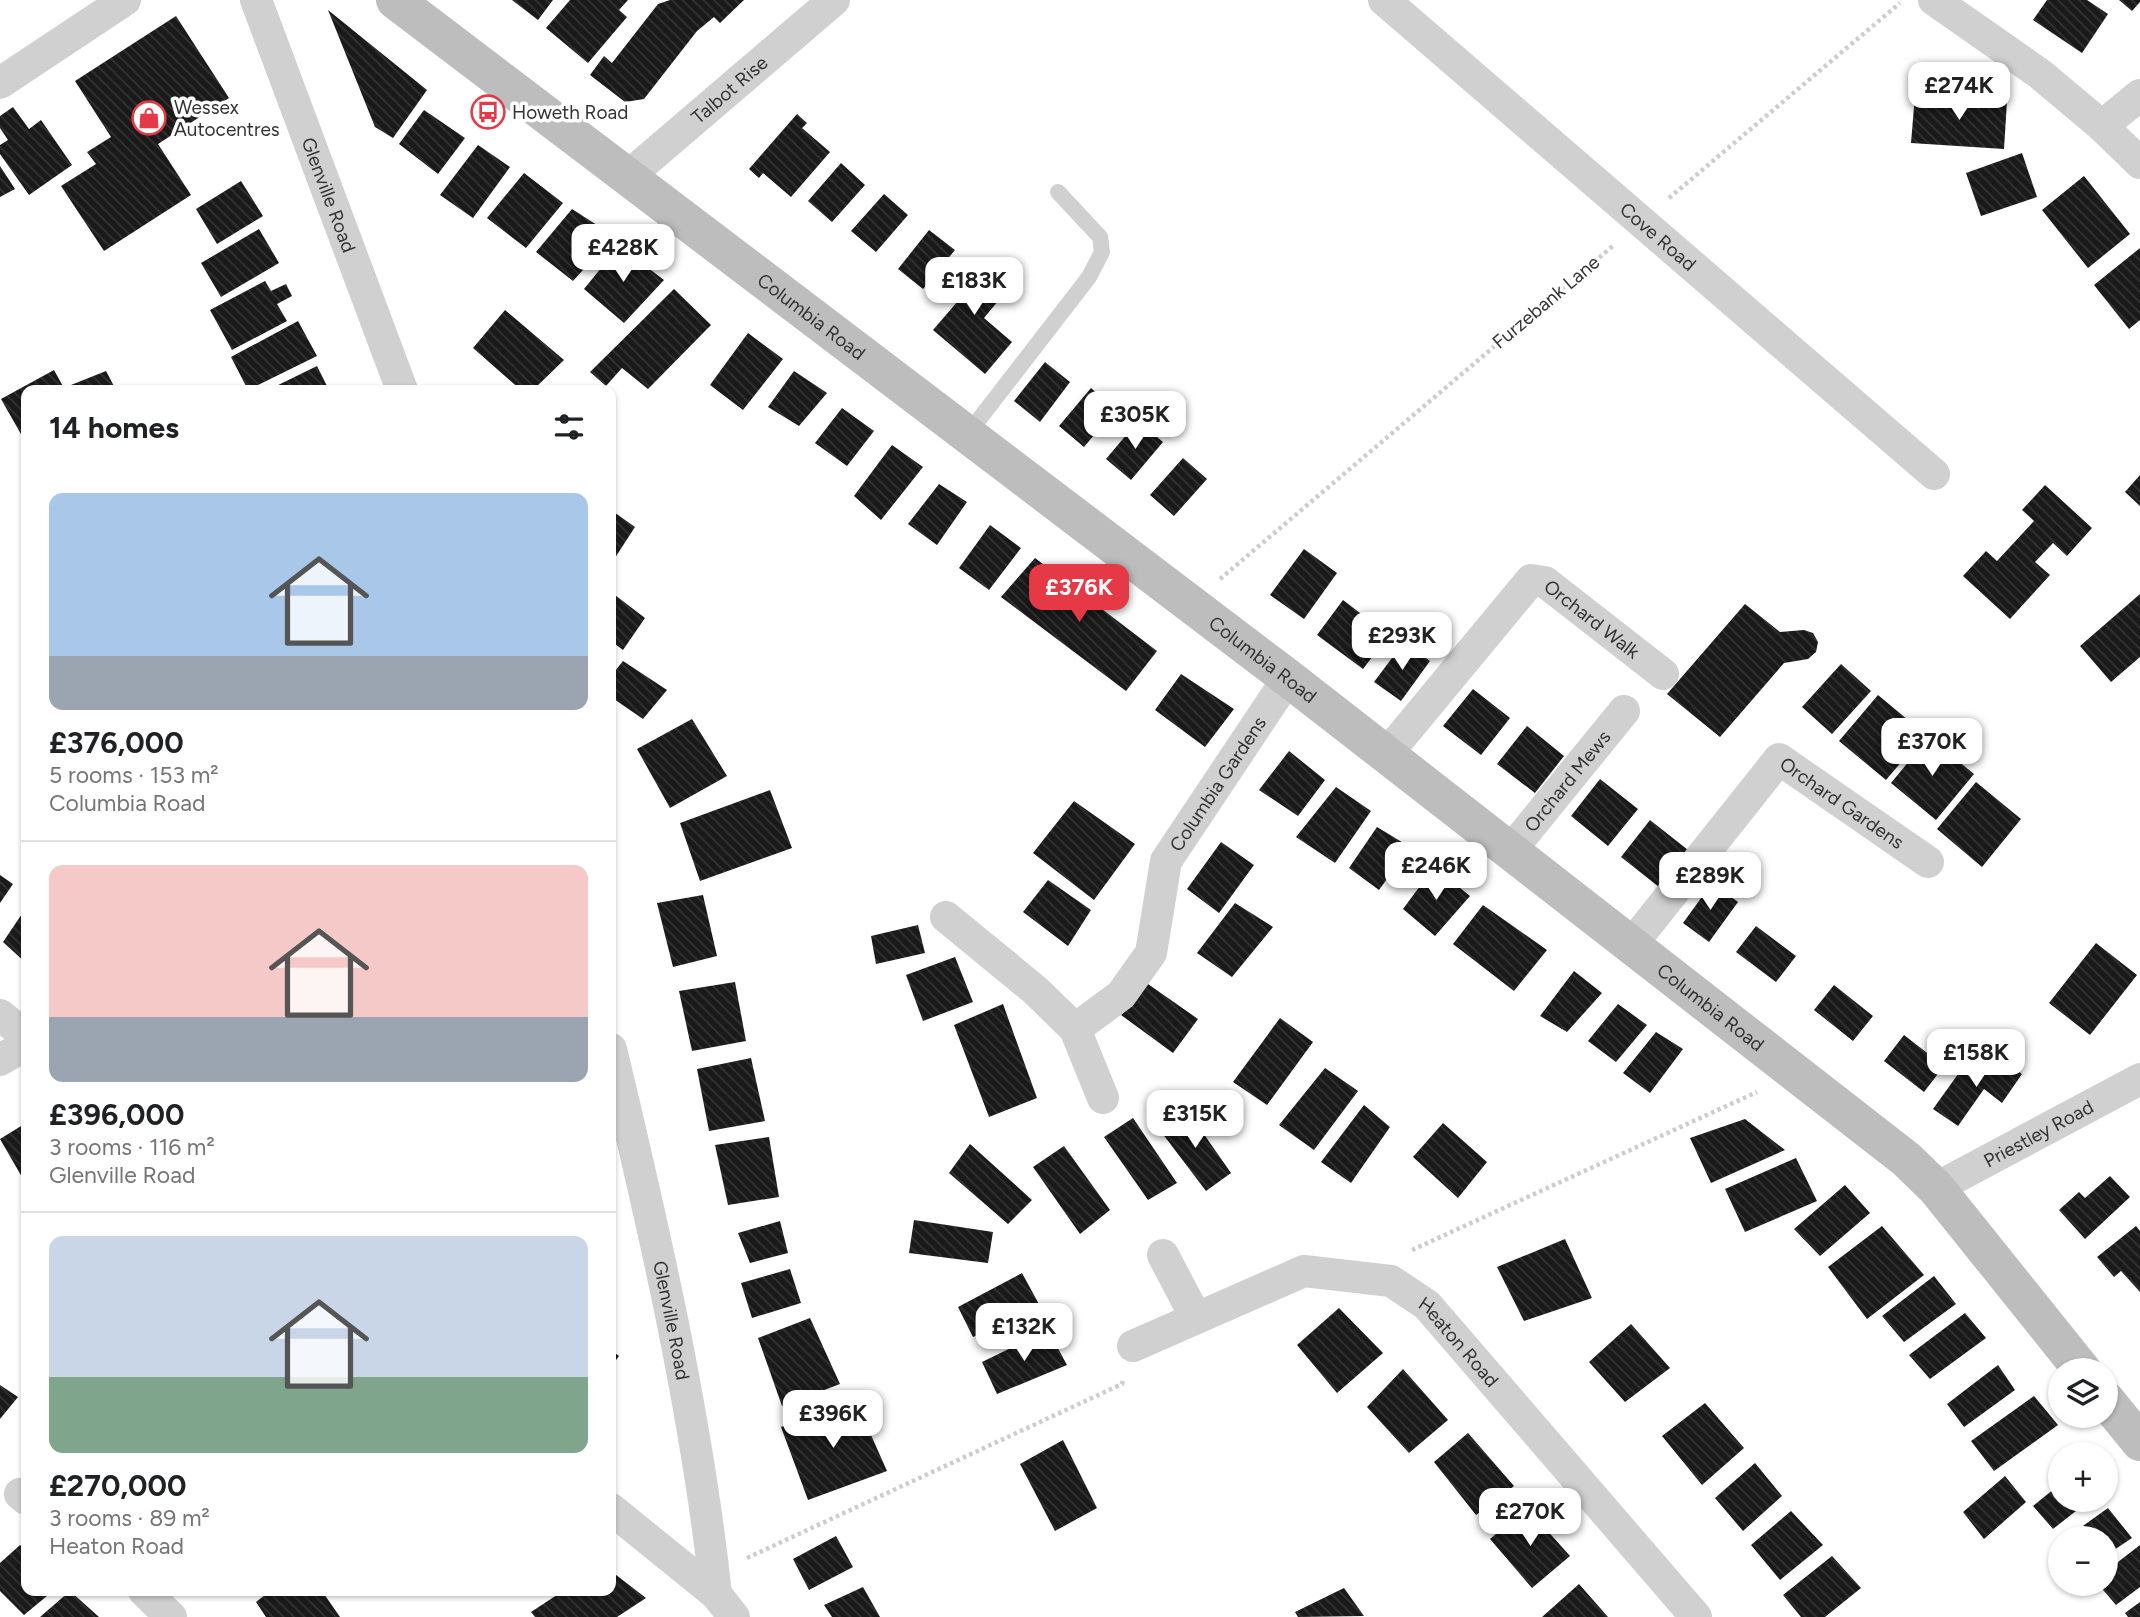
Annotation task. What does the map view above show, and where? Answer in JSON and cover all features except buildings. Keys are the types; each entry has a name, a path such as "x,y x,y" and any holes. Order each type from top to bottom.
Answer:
{"street":[{"path":"0,83 125,0"},
{"name":"Glenville Road","path":"256,0 400,385"},
{"name":"Columbia Road","path":"395,0 1288,678 1906,1159 1936,1188 2072,1358"},
{"name":"Talbot Rise","path":"626,178 834,0"},
{"name":"Cove Road","path":"1384,0 1639,223 1934,474"},
{"path":"1934,0 2040,74 2102,126 2140,163"},
{"path":"2102,126 2140,95"},
{"name":"Orchard Walk","path":"1386,755 1531,580 1545,582 1663,674"},
{"name":"Columbia Gardens","path":"1075,1029 1121,995 1151,953 1166,861 1288,678"},
{"name":"Orchard Mews","path":"1511,850 1624,711"},
{"name":"Orchard Gardens","path":"1632,944 1779,759 1928,862"},
{"path":"946,917 1035,989 1075,1029 1103,1098"},
{"path":"0,1015 21,1032"},
{"path":"0,1059 21,1048"},
{"name":"Glenville Road","path":"616,1070 654,1230 721,1595"},
{"name":"Priestley Road","path":"1936,1188 2140,1079"},
{"path":"1163,1255 1196,1318"},
{"name":"Heaton Road","path":"1133,1346 1304,1271 1391,1281 1427,1305 1696,1617"},
{"path":"2118,1415 2140,1442"},
{"path":"616,1513 721,1595"},
{"path":"149,1596 171,1617"}],"lane":[{"path":"967,435 1089,277 1102,252 1100,237 1058,192"}],"path":[{"name":"Furzebank Lane","path":"1190,604 1903,0"},
{"path":"1351,1278 1798,1073"},
{"path":"721,1595 1122,1384 1133,1346"}],"place":[{"name":"Howeth Road","path":"488,112"},
{"name":"Wessex Autocentres","path":"149,118"}]}
